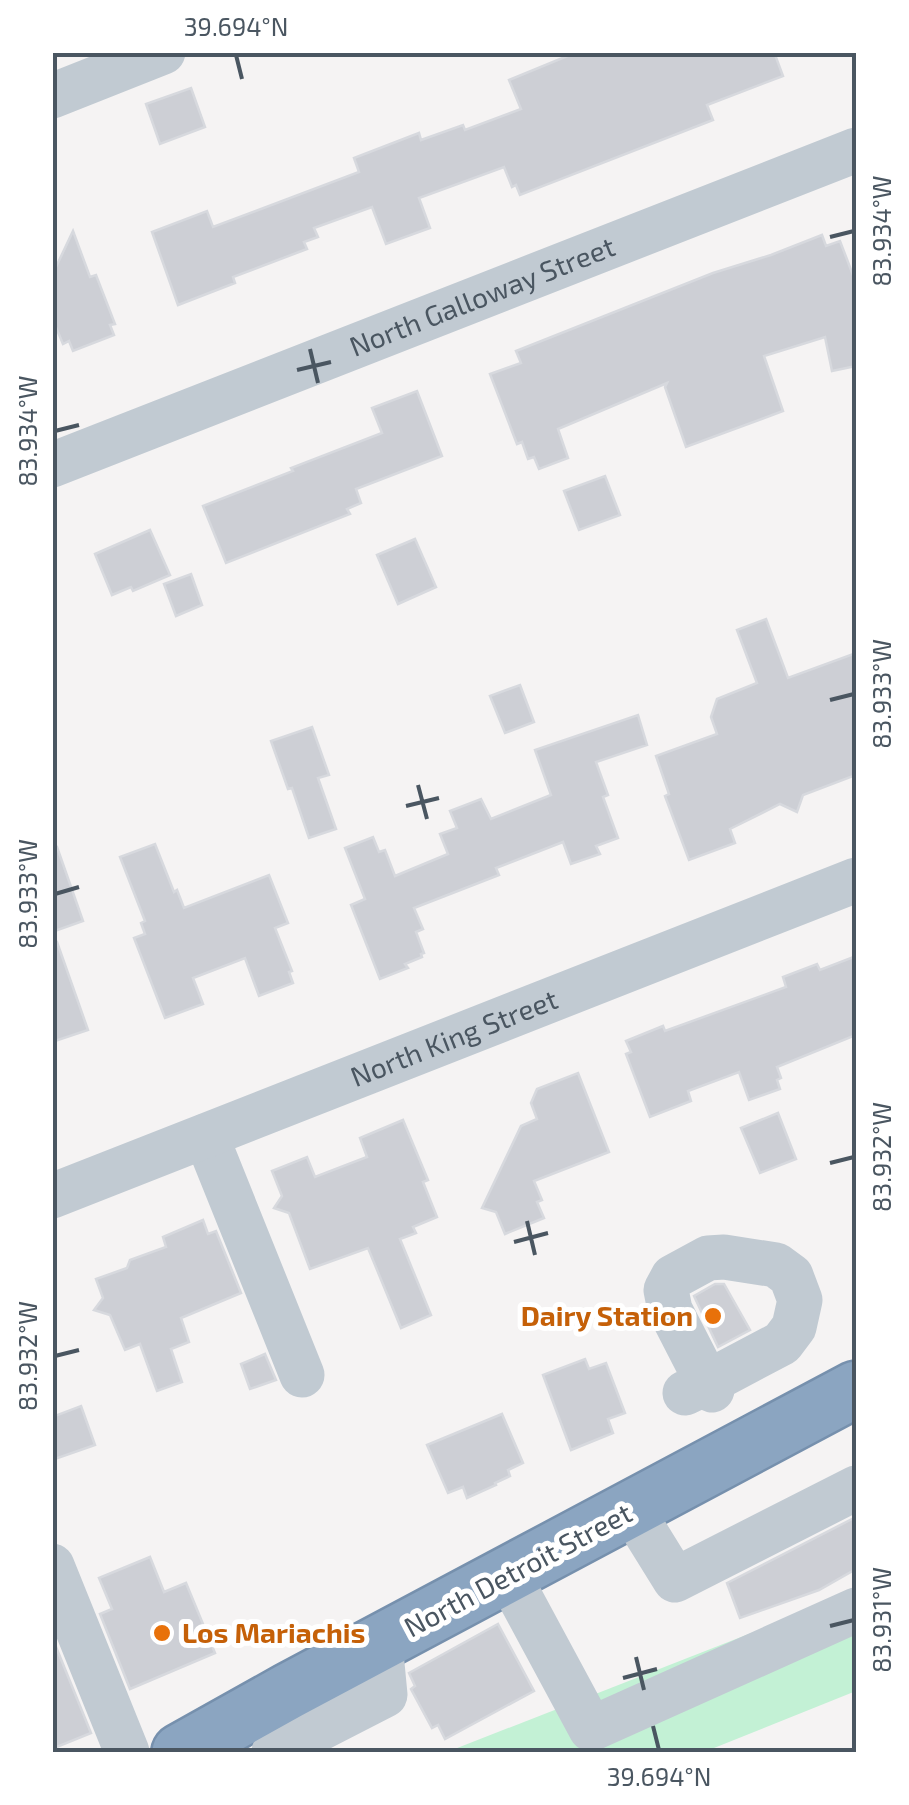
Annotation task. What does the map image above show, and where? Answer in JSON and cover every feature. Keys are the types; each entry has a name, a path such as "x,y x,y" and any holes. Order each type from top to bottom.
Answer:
{"highway":[{"name":"North Detroit Street","path":"196,1744 856,1389"}],"street":[{"path":"52,96 163,52"},
{"name":"North Galloway Street","path":"52,464 856,150"},
{"name":"North King Street","path":"52,1196 856,880"},
{"path":"206,1136 302,1375"},
{"path":"631,1510 675,1580 856,1488"},
{"path":"52,1566 127,1752"},
{"path":"508,1575 592,1729 856,1610"},
{"path":"196,1744 272,1752 385,1695 380,1643"}],"green space":[{"path":"856,1592 856,1691 704,1752 447,1752"}],"building":[{"path":"577,52 774,52 783,76 707,105 713,120 520,195 504,167 419,198 430,228 386,244 372,207 314,228 318,237 304,242 307,249 233,277 235,283 178,305 152,232 207,211 213,227 359,172 354,158 419,133 421,140 463,125 465,130 521,109 509,80"},
{"path":"191,88 205,127 160,144 146,104"},
{"path":"73,231 90,277 96,275 115,324 110,325 114,335 73,351 69,341 63,344 52,318 52,268"},
{"path":"822,235 826,246 840,241 856,283 856,366 832,371 825,337 764,356 783,411 686,447 665,387 667,383 558,429 568,458 539,469 534,457 528,459 522,442 517,444 490,374 521,363 516,351 713,273"},
{"path":"417,391 442,456 356,489 361,503 347,509 350,514 226,563 203,506 382,433 372,408"},
{"path":"605,476 620,515 579,530 564,491"},
{"path":"150,530 170,575 133,591 131,587 112,595 95,554"},
{"path":"415,539 436,587 398,604 377,555"},
{"path":"191,574 202,605 176,616 164,584"},
{"path":"766,619 788,678 856,653 856,775 803,795 797,812 780,804 730,829 735,843 689,860 665,796 669,794 656,756 717,734 711,717 717,699 757,683 737,630"},
{"path":"520,685 534,722 505,733 490,696"},
{"path":"638,715 647,745 596,762 608,795 603,797 618,838 596,846 600,854 571,864 563,842 496,868 499,875 414,908 423,929 416,932 424,953 405,964 408,968 380,979 351,905 365,899 345,848 373,837 379,852 385,850 395,876 448,854 440,834 457,828 450,811 481,799 491,819 551,795 535,750"},
{"path":"312,727 329,775 318,778 336,829 309,838 271,741"},
{"path":"155,844 184,908 269,875 288,923 275,928 293,983 259,996 245,958 193,978 203,1004 165,1018 134,938 145,934 141,923 145,921 120,857"},
{"path":"57,847 83,921 52,932 52,848"},
{"path":"57,942 88,1030 52,1042 52,943"},
{"path":"856,956 856,1035 777,1067 780,1089 749,1100 739,1072 688,1091 691,1101 650,1117 626,1054 631,1052 626,1041 786,987 783,977 817,964 820,970"},
{"path":"578,1073 609,1152 534,1181 544,1218 505,1234 496,1212 482,1208 521,1126 537,1119 531,1103 537,1089"},
{"path":"778,1113 796,1159 760,1173 741,1128"},
{"path":"403,1120 428,1180 423,1182 437,1217 413,1227 416,1233 400,1239 431,1315 401,1328 368,1248 310,1269 289,1213 274,1208 282,1196 272,1171 307,1157 315,1177 367,1157 360,1138"},
{"path":"203,1220 208,1234 216,1231 241,1293 181,1318 189,1342 171,1349 182,1382 157,1391 140,1344 125,1350 110,1315 94,1310 103,1298 96,1279 127,1268 130,1260 166,1247 163,1237"},
{"path":"715,1284 724,1284 750,1330 718,1347 694,1296"},
{"path":"265,1354 276,1380 250,1389 241,1364"},
{"path":"585,1359 589,1369 606,1363 625,1413 608,1419 613,1433 571,1450 543,1375"},
{"path":"81,1406 95,1445 52,1460 52,1417"},
{"path":"502,1414 523,1463 508,1470 510,1476 496,1485 467,1498 463,1487 448,1493 427,1445"},
{"path":"856,1517 856,1569 819,1590 740,1618 727,1583"},
{"name":"Los Mariachis","path":"150,1557 164,1592 186,1583 215,1653 130,1689 100,1614 112,1609 99,1578"},
{"path":"498,1624 534,1691 445,1739 438,1725 432,1728 411,1689 415,1686 409,1673"},
{"path":"52,1637 91,1733 52,1749"}],"place":[{"name":"Dairy Station","path":"713,1316"},
{"name":"Los Mariachis","path":"162,1633"}]}
